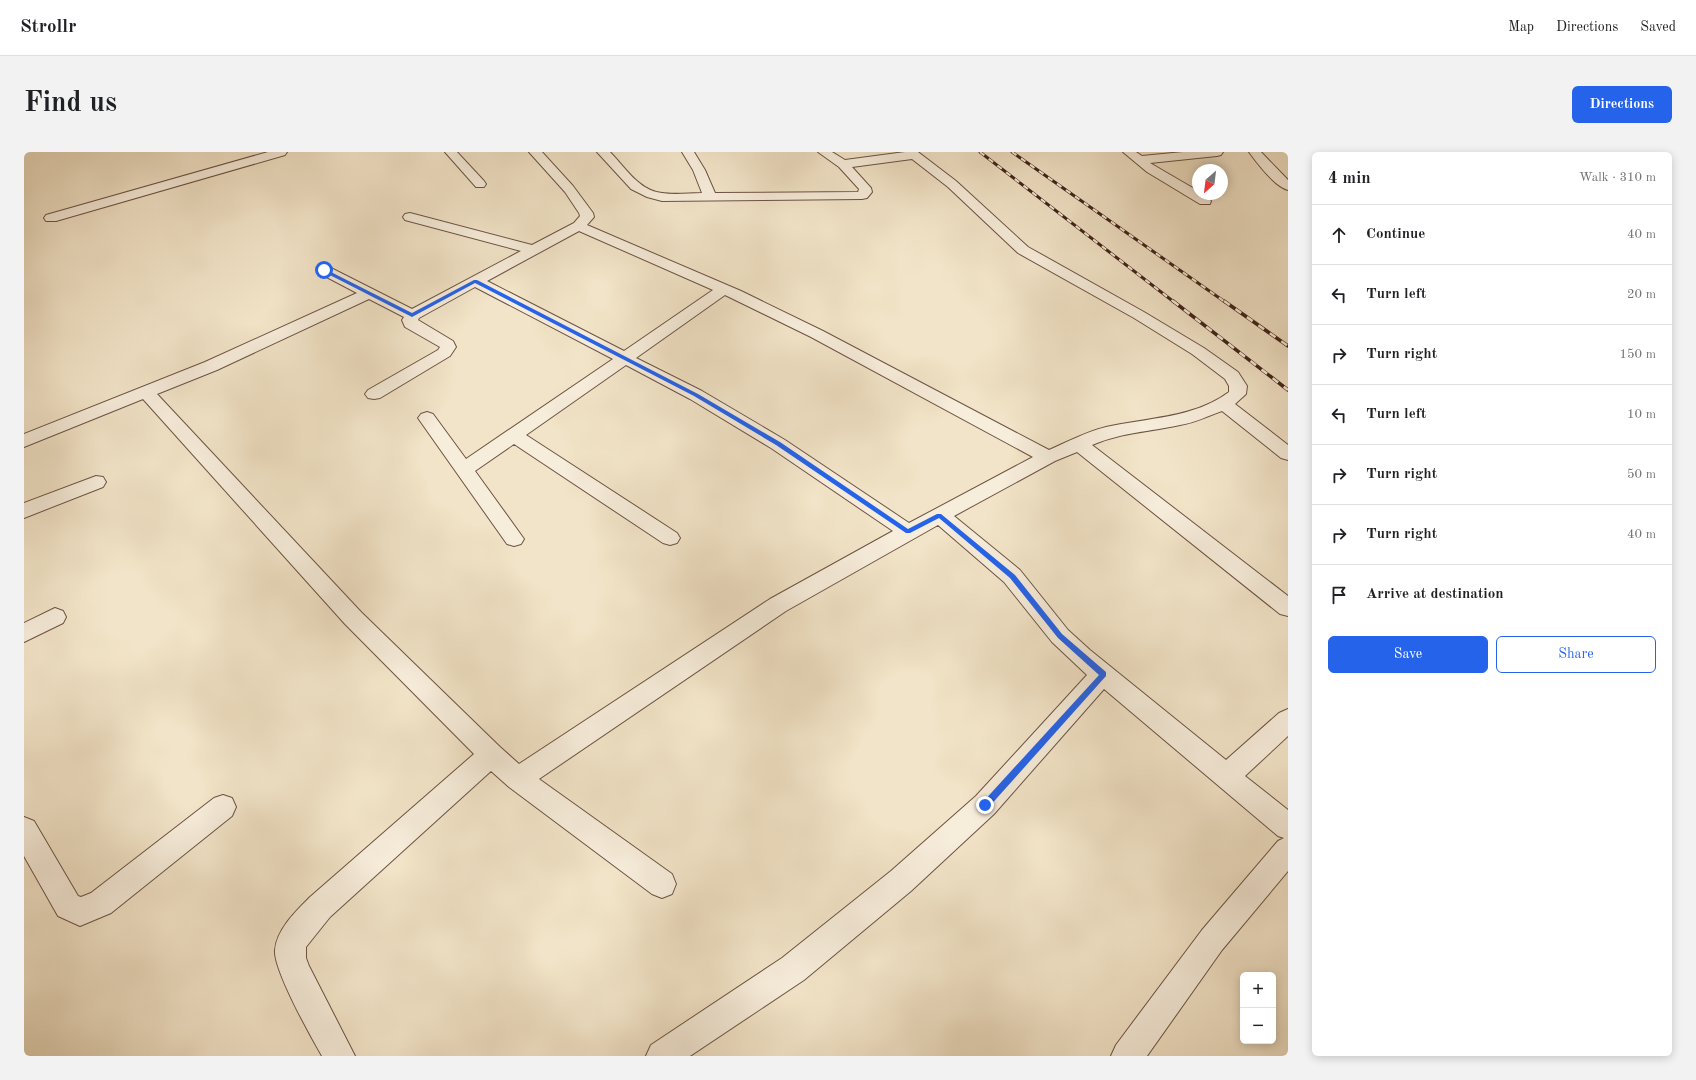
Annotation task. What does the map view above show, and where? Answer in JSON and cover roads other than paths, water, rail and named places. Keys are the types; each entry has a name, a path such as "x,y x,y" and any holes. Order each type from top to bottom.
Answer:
{"street":[{"path":"51,218 282,152"},
{"path":"451,152 480,184"},
{"path":"374,394 444,352 448,348 447,344 442,340 411,324 410,320 412,315 579,226 585,221 587,217 586,213 569,189 535,152"},
{"path":"603,152 635,187 647,193 662,196 847,196 862,195 866,192 865,188 843,164 824,152"},
{"path":"688,152 699,170 710,196"},
{"path":"1129,152 1205,201"},
{"path":"1140,160 1217,152"},
{"path":"1255,152 1280,180 1288,186"},
{"path":"518,779 778,605 939,515 1048,457 1079,444 1112,432 1142,425 1180,420 1224,404 1237,394 1238,386 1232,376 1198,351 1139,315 1023,250 952,184 913,153 843,164"},
{"path":"410,216 533,250"},
{"path":"579,226 724,289 817,334 1048,457"},
{"path":"324,270 412,315"},
{"path":"475,281 696,395 778,444 908,532"},
{"path":"464,470 724,289"},
{"path":"24,441 211,366 369,293"},
{"path":"146,392 354,618 491,756 518,779 662,884"},
{"path":"1224,404 1288,454"},
{"path":"427,418 514,539"},
{"path":"514,436 670,538"},
{"path":"1079,444 1288,608"},
{"path":"24,511 96,482"},
{"path":"939,515 1012,576 1060,636 1103,674 1288,827"},
{"path":"24,633 55,616"},
{"path":"662,1056 793,969 901,881 985,805 1103,674"},
{"path":"1227,776 1288,720"},
{"path":"339,1056 295,970 290,951 299,930 320,907 491,756"},
{"path":"24,830 68,906 80,912 101,903 224,807"},
{"path":"1127,1056 1212,940 1288,850"}],"railway":[{"path":"980,152 1174,302"},
{"path":"1012,152 1225,302"},
{"path":"1173,301 1288,390"},
{"path":"1224,301 1288,346"}]}
